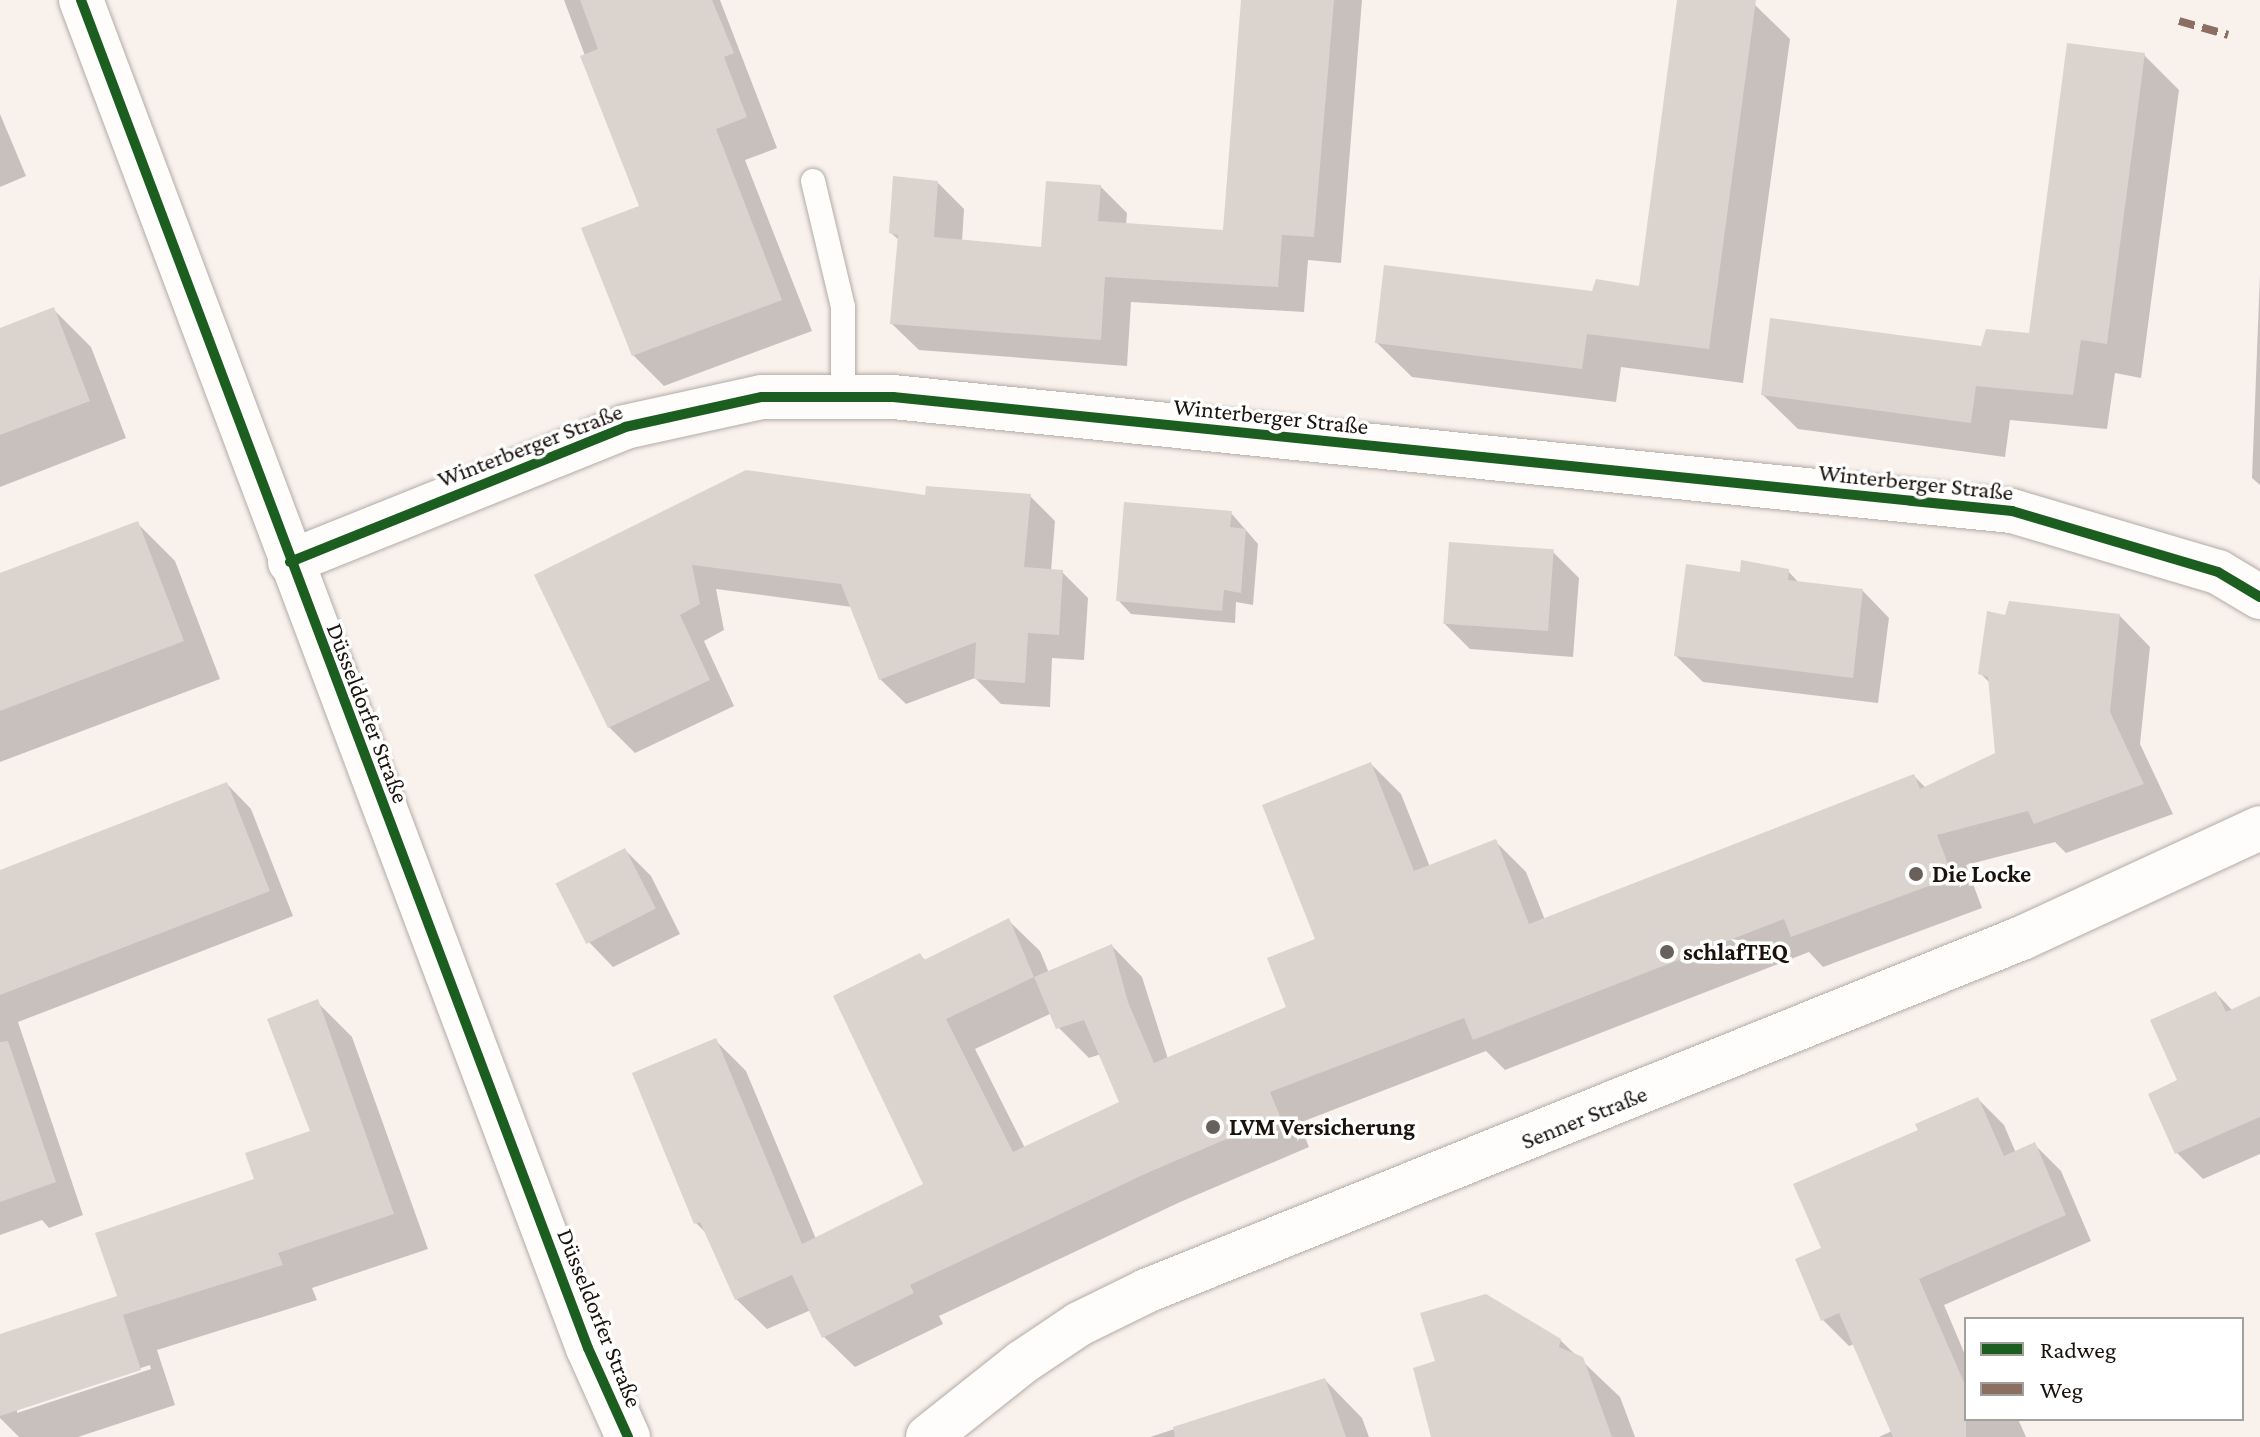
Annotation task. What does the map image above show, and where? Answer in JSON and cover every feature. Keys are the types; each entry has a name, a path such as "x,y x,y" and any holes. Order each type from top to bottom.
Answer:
{"street":[{"name":"Düsseldorfer Straße","path":"81,0 582,1333 628,1437"},
{"name":"Winterberger Straße","path":"290,562 625,427 762,397 893,397 2012,511 2218,572 2260,597"},
{"name":"Senner Straße","path":"928,1437 1021,1363 1079,1324 1146,1291 2022,938 2260,828"}],"lane":[{"path":"813,181 843,307 843,397"}],"building":[{"path":"580,0 712,0 734,53 724,57 747,117 716,129 782,300 632,356 581,228 639,206 580,56 598,49"},
{"path":"1241,0 1334,0 1314,237 1282,235 1278,287 1105,277 1101,340 890,324 898,235 889,233 893,176 938,181 934,237 1041,247 1046,181 1101,185 1098,221 1223,230"},
{"path":"1677,0 1756,0 1709,349 1587,334 1582,369 1375,343 1384,265 1592,291 1596,279 1639,286"},
{"path":"2067,43 2145,53 2107,344 2081,340 2073,395 1976,386 1971,423 1761,395 1770,318 1981,346 1986,329 2029,333"},
{"path":"54,307 90,401 0,435 0,328"},
{"path":"746,470 925,495 926,486 1031,494 1024,567 1063,570 1059,635 1028,633 1025,683 974,679 976,642 879,680 841,584 692,565 700,604 680,615 710,680 608,728 534,575"},
{"path":"1124,502 1232,511 1230,527 1246,529 1241,593 1224,590 1222,611 1116,601"},
{"path":"138,521 184,641 0,711 0,573"},
{"path":"1449,542 1554,549 1548,631 1443,624"},
{"path":"1741,560 1789,569 1788,580 1863,589 1853,678 1674,656 1686,564 1740,572"},
{"path":"2009,601 2120,614 2110,712 2144,784 2034,824 2028,811 1937,835 1953,877 1791,937 1784,919 1473,1040 1464,1018 1270,1092 1280,1116 1147,1173 910,1285 914,1293 822,1338 792,1275 735,1300 700,1222 694,1224 632,1073 716,1038 802,1244 923,1184 833,996 920,953 924,960 1009,918 1034,977 1112,944 1128,1002 1154,1063 1286,1007 1267,958 1315,939 1262,805 1371,762 1414,871 1496,839 1529,924 1914,774 1920,789 1995,753 1988,677 1978,674 1987,611 2005,615","holes":["1034,977 1056,1029 1084,1020 1119,1102 1013,1152 946,1019"]},
{"path":"227,782 270,891 0,995 0,870"},
{"path":"625,848 656,909 586,944 556,883"},
{"path":"2216,991 2226,1012 2260,996 2260,1117 2175,1154 2148,1094 2177,1080 2150,1020"},
{"path":"318,999 394,1214 278,1253 283,1265 123,1315 141,1370 0,1416 0,1334 117,1296 95,1233 254,1179 245,1153 310,1131 267,1019"},
{"path":"8,1041 56,1182 0,1202 0,1042"},
{"path":"1978,1097 2004,1156 2035,1142 2066,1215 1919,1279 1964,1382 1966,1437 1893,1437 1839,1313 1821,1321 1795,1259 1821,1248 1793,1184 1918,1130 1915,1124"},
{"path":"1486,1294 1561,1339 1559,1347 1583,1357 1612,1437 1431,1437 1413,1368 1435,1361 1420,1313"},
{"path":"1325,1378 1346,1437 1175,1437 1173,1427"}],"marked path":[{"path":"2179,21 2228,35"}],"cycle path":[{"path":"81,0 588,1348 628,1437"},
{"path":"290,562 625,427 762,397 893,397 2012,511 2218,572 2260,597"}],"place":[{"name":"Die Locke","path":"1916,874"},
{"name":"schlafTEQ","path":"1667,952"},
{"name":"LVM Versicherung","path":"1213,1127"}]}
